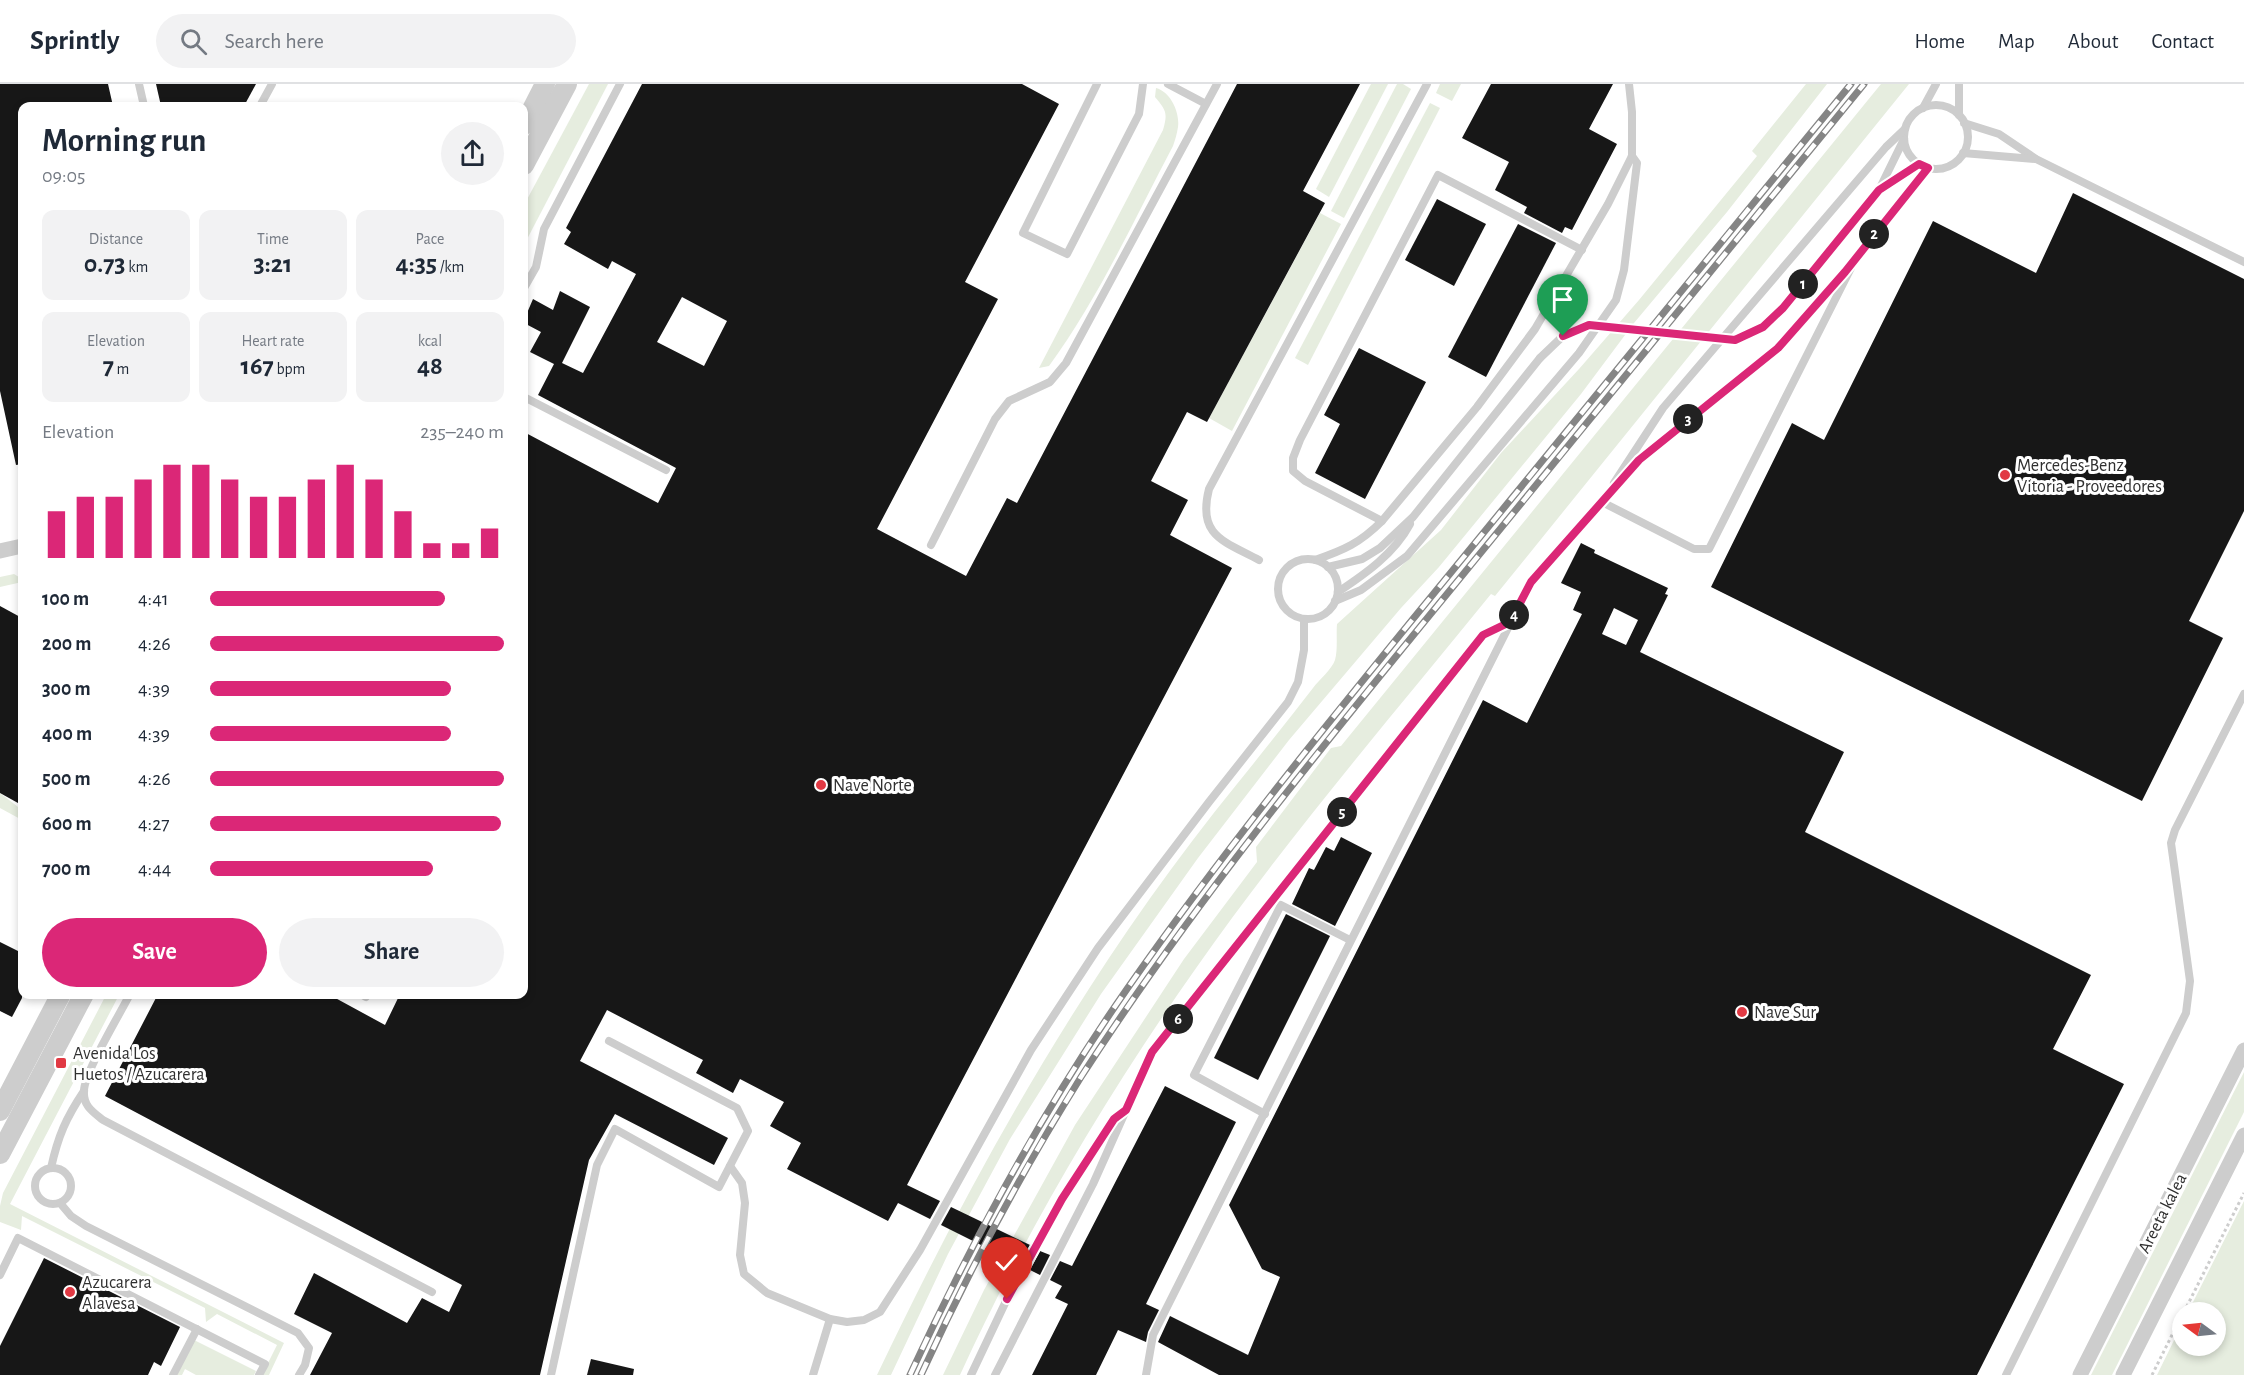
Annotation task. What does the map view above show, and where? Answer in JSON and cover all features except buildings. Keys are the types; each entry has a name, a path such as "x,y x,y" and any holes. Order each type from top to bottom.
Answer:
{"street":[{"path":"528,116 545,84"},
{"path":"528,157 567,84"},
{"path":"0,551 18,547"},
{"path":"0,1111 58,999"},
{"path":"0,1154 81,999"},
{"name":"Areeta kalea","path":"2080,1375 2244,1050"},
{"name":"Areeta kalea","path":"2123,1375 2244,1135"}],"lane":[{"path":"139,84 143,102"},
{"path":"262,102 272,84"},
{"path":"528,281 536,267 544,229 620,84"},
{"path":"1097,84 1023,233 1067,254 1139,114 1143,84"},
{"path":"1168,84 1206,104"},
{"path":"932,545 995,419 1009,401 1050,382 1066,363 1217,84"},
{"path":"1259,560 1218,538 1209,526 1206,502 1209,489 1427,84"},
{"path":"1629,84 1632,112 1632,156 1624,176 1535,329 1478,407 1399,502 1366,537 1348,549 1315,560 1299,560 1283,572 1278,592 1287,611 1304,619 1323,615 1335,602 1362,590 1407,556 1571,362 1616,300 1624,270 1636,163 1632,156"},
{"path":"1923,108 1936,84"},
{"path":"1959,84 1959,115"},
{"path":"1602,502 1663,408 1886,147 1905,129 1915,113 1923,108 1942,106 1951,109 1959,115 1967,133 1967,143 1957,161 1938,169 1919,164 1911,157 1904,139"},
{"path":"1964,123 1999,134 2036,159 2244,262"},
{"path":"1328,567 1362,560 1380,548 1413,517 1540,358 1563,336 1589,325 1735,340 1763,327 1783,308 1879,190 1904,139 1905,129"},
{"path":"1963,153 2036,159"},
{"path":"1879,190 1919,164"},
{"path":"1146,1375 1153,1335 1531,582 1639,460 1778,348 1854,260 1928,168"},
{"path":"1382,521 1305,481 1293,471 1293,458 1300,440 1438,176 1582,250"},
{"path":"1602,502 1694,549 1709,549 1846,280 1854,260"},
{"path":"528,399 666,470"},
{"path":"1338,592 1384,557 1403,536 1413,517"},
{"path":"1315,560 1328,567 1334,574 1338,592 1335,602"},
{"path":"730,1166 742,1183 745,1203 740,1255 744,1274 767,1293 830,1319 848,1322 864,1320 880,1312 920,1250 1031,1050 1098,948 1288,702 1298,682 1304,650 1304,619"},
{"path":"995,1375 1093,1184 1152,1052 1483,635 1510,622"},
{"path":"2006,1375 2186,1013 2190,981 2172,843 2175,830 2244,694"},
{"path":"1265,1114 1194,1076 1281,905 1350,940"},
{"path":"51,1168 65,1120 84,1091 90,1070 127,999"},
{"path":"551,1375 597,1165 615,1129 718,1187 748,1131 737,1108 609,1041"},
{"path":"84,1091 87,1108 103,1120 432,1292"},
{"path":"971,1375 1007,1299 1062,1199 1114,1119 1126,1110"},
{"path":"51,1168 61,1170 69,1177 71,1187 68,1197 60,1203 50,1204 40,1199 35,1190 36,1180 42,1172 51,1168"},
{"path":"60,1203 71,1216 86,1227 297,1333 309,1348 305,1365 299,1375"},
{"path":"0,1275 18,1238 265,1364 259,1375"},
{"path":"813,1375 830,1319"},
{"path":"173,1375 197,1329"}],"path":[{"path":"2189,1302 2244,1193"},
{"path":"2152,1375 2172,1336"}],"shaded area":[{"path":"589,84 608,84 528,237 528,198"},
{"path":"1371,84 1388,84 1329,197 1316,189"},
{"path":"1397,84 1403,84 1411,89 1344,218 1331,211"},
{"path":"1440,84 1461,84 1452,101 1436,93"},
{"path":"1806,84 1827,84 1727,212 1634,323 1581,394 1439,567 1401,608 1289,740 1198,858 1101,994 1010,1139 948,1254 891,1375 877,1375 954,1220 1039,1069 1133,923 1184,852 1331,667 1336,656 1337,624 1441,530 1501,453 1639,300 1757,156 1752,151"},
{"path":"1881,84 1909,84 1495,596 1491,594 1360,754 1232,918 1156,1027 1084,1139 1019,1255 960,1375 943,1375 984,1290 1075,1125 1184,959 1257,862 1256,847 1331,748 1341,746"},
{"path":"1156,88 1170,98 1176,110 1178,127 1173,146 1115,259 1067,341 1049,366 1039,368 1163,130 1165,112 1155,97"},
{"path":"1430,103 1440,108 1308,365 1295,358"},
{"path":"1320,213 1341,224 1232,431 1209,418"},
{"path":"14,574 18,576 18,583 0,587 0,577"},
{"path":"0,793 18,807 18,818 0,808"},
{"path":"104,999 117,999 10,1204 284,1343 269,1375 262,1375 277,1345 217,1314 206,1322 205,1308 22,1216 21,1230 0,1222 3,1193"},
{"path":"2244,1072 2244,1112 2112,1375 2091,1375"},
{"path":"2244,1201 2244,1375 2157,1375 2172,1344 2172,1356 2226,1356 2226,1302 2193,1302"},
{"path":"194,1340 256,1371 254,1375 196,1375 185,1369 182,1375 177,1375"}],"railway":[{"path":"910,1375 983,1226 1037,1129 1096,1035 1165,935 1327,725 1851,84"},
{"path":"921,1375 976,1261 1037,1150 1124,1012 1214,886 1358,703 1864,84"}],"place":[{"name":"Mercedes-Benz Vitoria - Proveedores","path":"2005,475"},
{"name":"Nave Norte","path":"821,785"},
{"name":"Nave Sur","path":"1742,1012"},
{"name":"Avenida Los Huetos / Azucarera","path":"61,1063"},
{"name":"Azucarera Alavesa","path":"70,1292"}],"route":[{"path":"1007,1299 1062,1199 1114,1119 1126,1110 1152,1052 1483,635 1510,622 1531,582 1639,460 1778,348 1845,272 1928,168 1919,164 1879,190 1783,308 1763,327 1735,340 1589,325 1563,336"}]}
